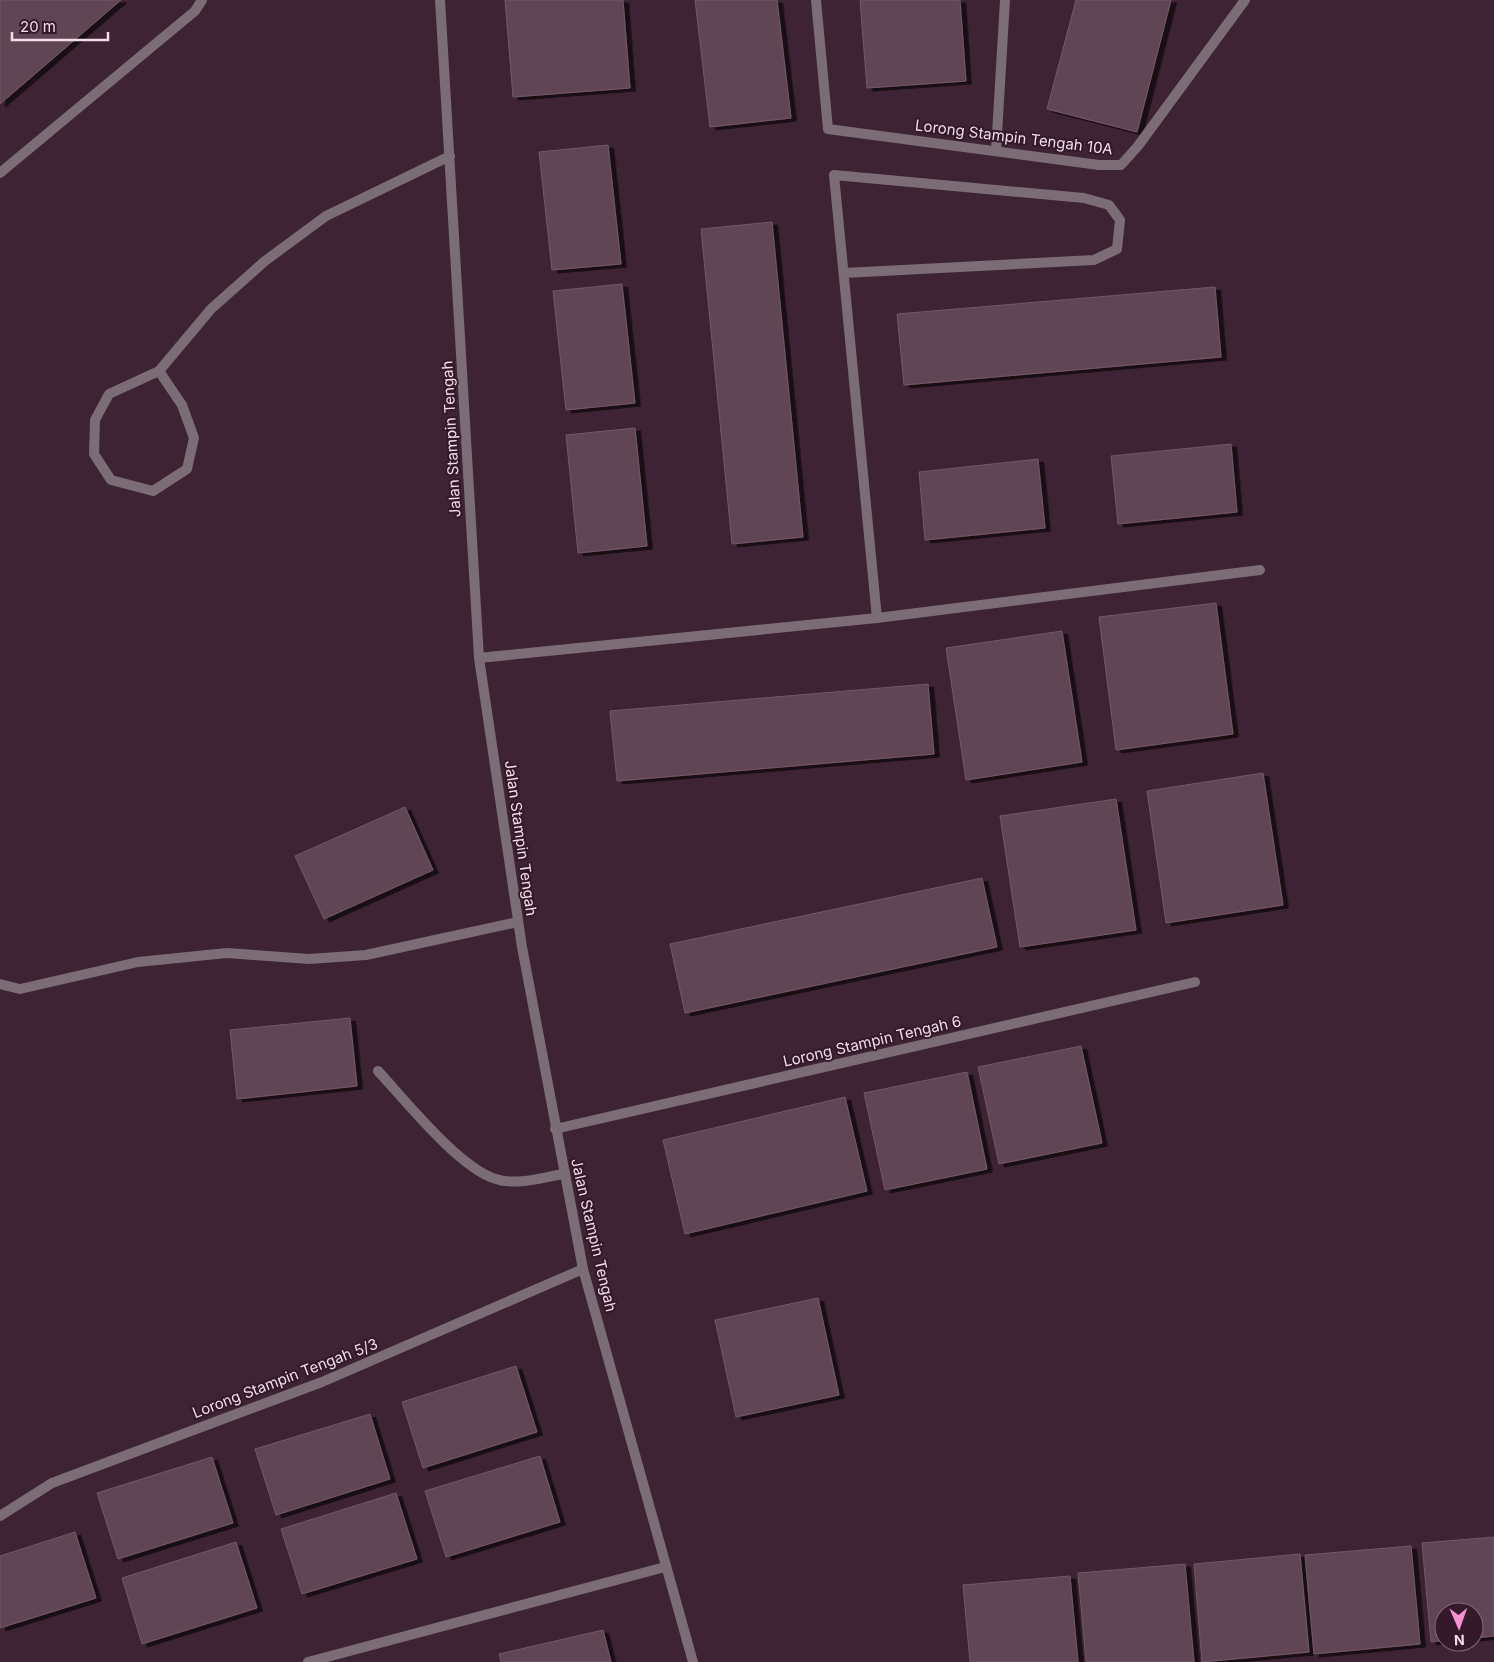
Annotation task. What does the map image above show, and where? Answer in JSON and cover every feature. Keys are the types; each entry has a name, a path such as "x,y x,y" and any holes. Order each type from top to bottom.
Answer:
{"street":[{"path":"0,173 195,11 202,0"},
{"name":"Jalan Stampin Tengah","path":"440,0 479,658 518,922 555,1129 583,1269 693,1662"},
{"name":"Lorong Stampin Tengah 10A","path":"816,0 828,129 1099,165 1121,165 1144,138 1245,0"},
{"path":"996,151 1005,0"},
{"path":"159,370 182,405 194,438 187,469 152,491 111,480 94,454 95,420 109,394 159,370 211,309 265,261 326,216 450,156"},
{"path":"844,273 1094,260 1117,249 1120,220 1109,205 1084,198 834,175 877,618"},
{"path":"479,658 877,618 1260,570"},
{"path":"0,984 20,989 138,962 227,953 309,959 366,955 518,922"},
{"name":"Lorong Stampin Tengah 6","path":"555,1129 1195,982"},
{"path":"378,1071 468,1165 496,1180 519,1181 564,1174"},
{"name":"Lorong Stampin Tengah 5/3","path":"0,1516 52,1482 322,1382 583,1269"},
{"path":"308,1662 665,1567"}],"building":[{"path":"0,0 121,0 0,104"},
{"path":"505,0 623,0 630,88 513,97"},
{"path":"695,0 777,0 791,118 710,127"},
{"path":"860,0 960,0 966,81 867,88"},
{"path":"1076,0 1171,0 1137,132 1047,109"},
{"path":"608,145 621,264 552,270 539,152"},
{"path":"772,222 803,537 732,544 701,229"},
{"path":"622,284 635,403 566,410 553,291"},
{"path":"1215,287 1221,357 904,385 897,314"},
{"path":"635,428 647,546 578,553 566,435"},
{"path":"1231,444 1237,512 1118,524 1111,456"},
{"path":"1038,459 1045,528 925,540 919,472"},
{"path":"1216,603 1233,734 1116,750 1099,617"},
{"path":"1062,631 1082,762 966,780 946,648"},
{"path":"928,684 934,754 617,781 610,711"},
{"path":"1263,773 1283,905 1166,923 1147,791"},
{"path":"1116,799 1136,930 1020,947 1000,816"},
{"path":"405,807 433,870 324,919 295,856"},
{"path":"982,878 997,947 685,1013 670,944"},
{"path":"350,1018 357,1086 237,1099 230,1030"},
{"path":"1081,1046 1102,1143 999,1164 978,1067"},
{"path":"967,1072 987,1169 885,1190 864,1093"},
{"path":"845,1097 867,1191 685,1234 663,1140"},
{"path":"818,1298 839,1395 736,1417 715,1320"},
{"path":"516,1366 537,1432 423,1468 402,1402"},
{"path":"370,1414 390,1479 276,1515 255,1449"},
{"path":"540,1456 560,1522 446,1557 425,1491"},
{"path":"212,1457 233,1523 118,1559 97,1493"},
{"path":"396,1493 417,1559 302,1594 281,1529"},
{"path":"75,1532 96,1598 0,1628 0,1556"},
{"path":"1494,1537 1494,1636 1484,1637 1484,1602 1434,1602 1434,1642 1431,1642 1422,1543"},
{"path":"236,1542 257,1608 142,1644 122,1578"},
{"path":"1411,1546 1420,1644 1314,1654 1305,1555"},
{"path":"1300,1554 1309,1652 1202,1662 1194,1564"},
{"path":"1185,1564 1194,1662 1086,1662 1078,1573"},
{"path":"1070,1576 1078,1662 970,1662 963,1585"},
{"path":"603,1630 611,1662 501,1662 499,1654"}]}
